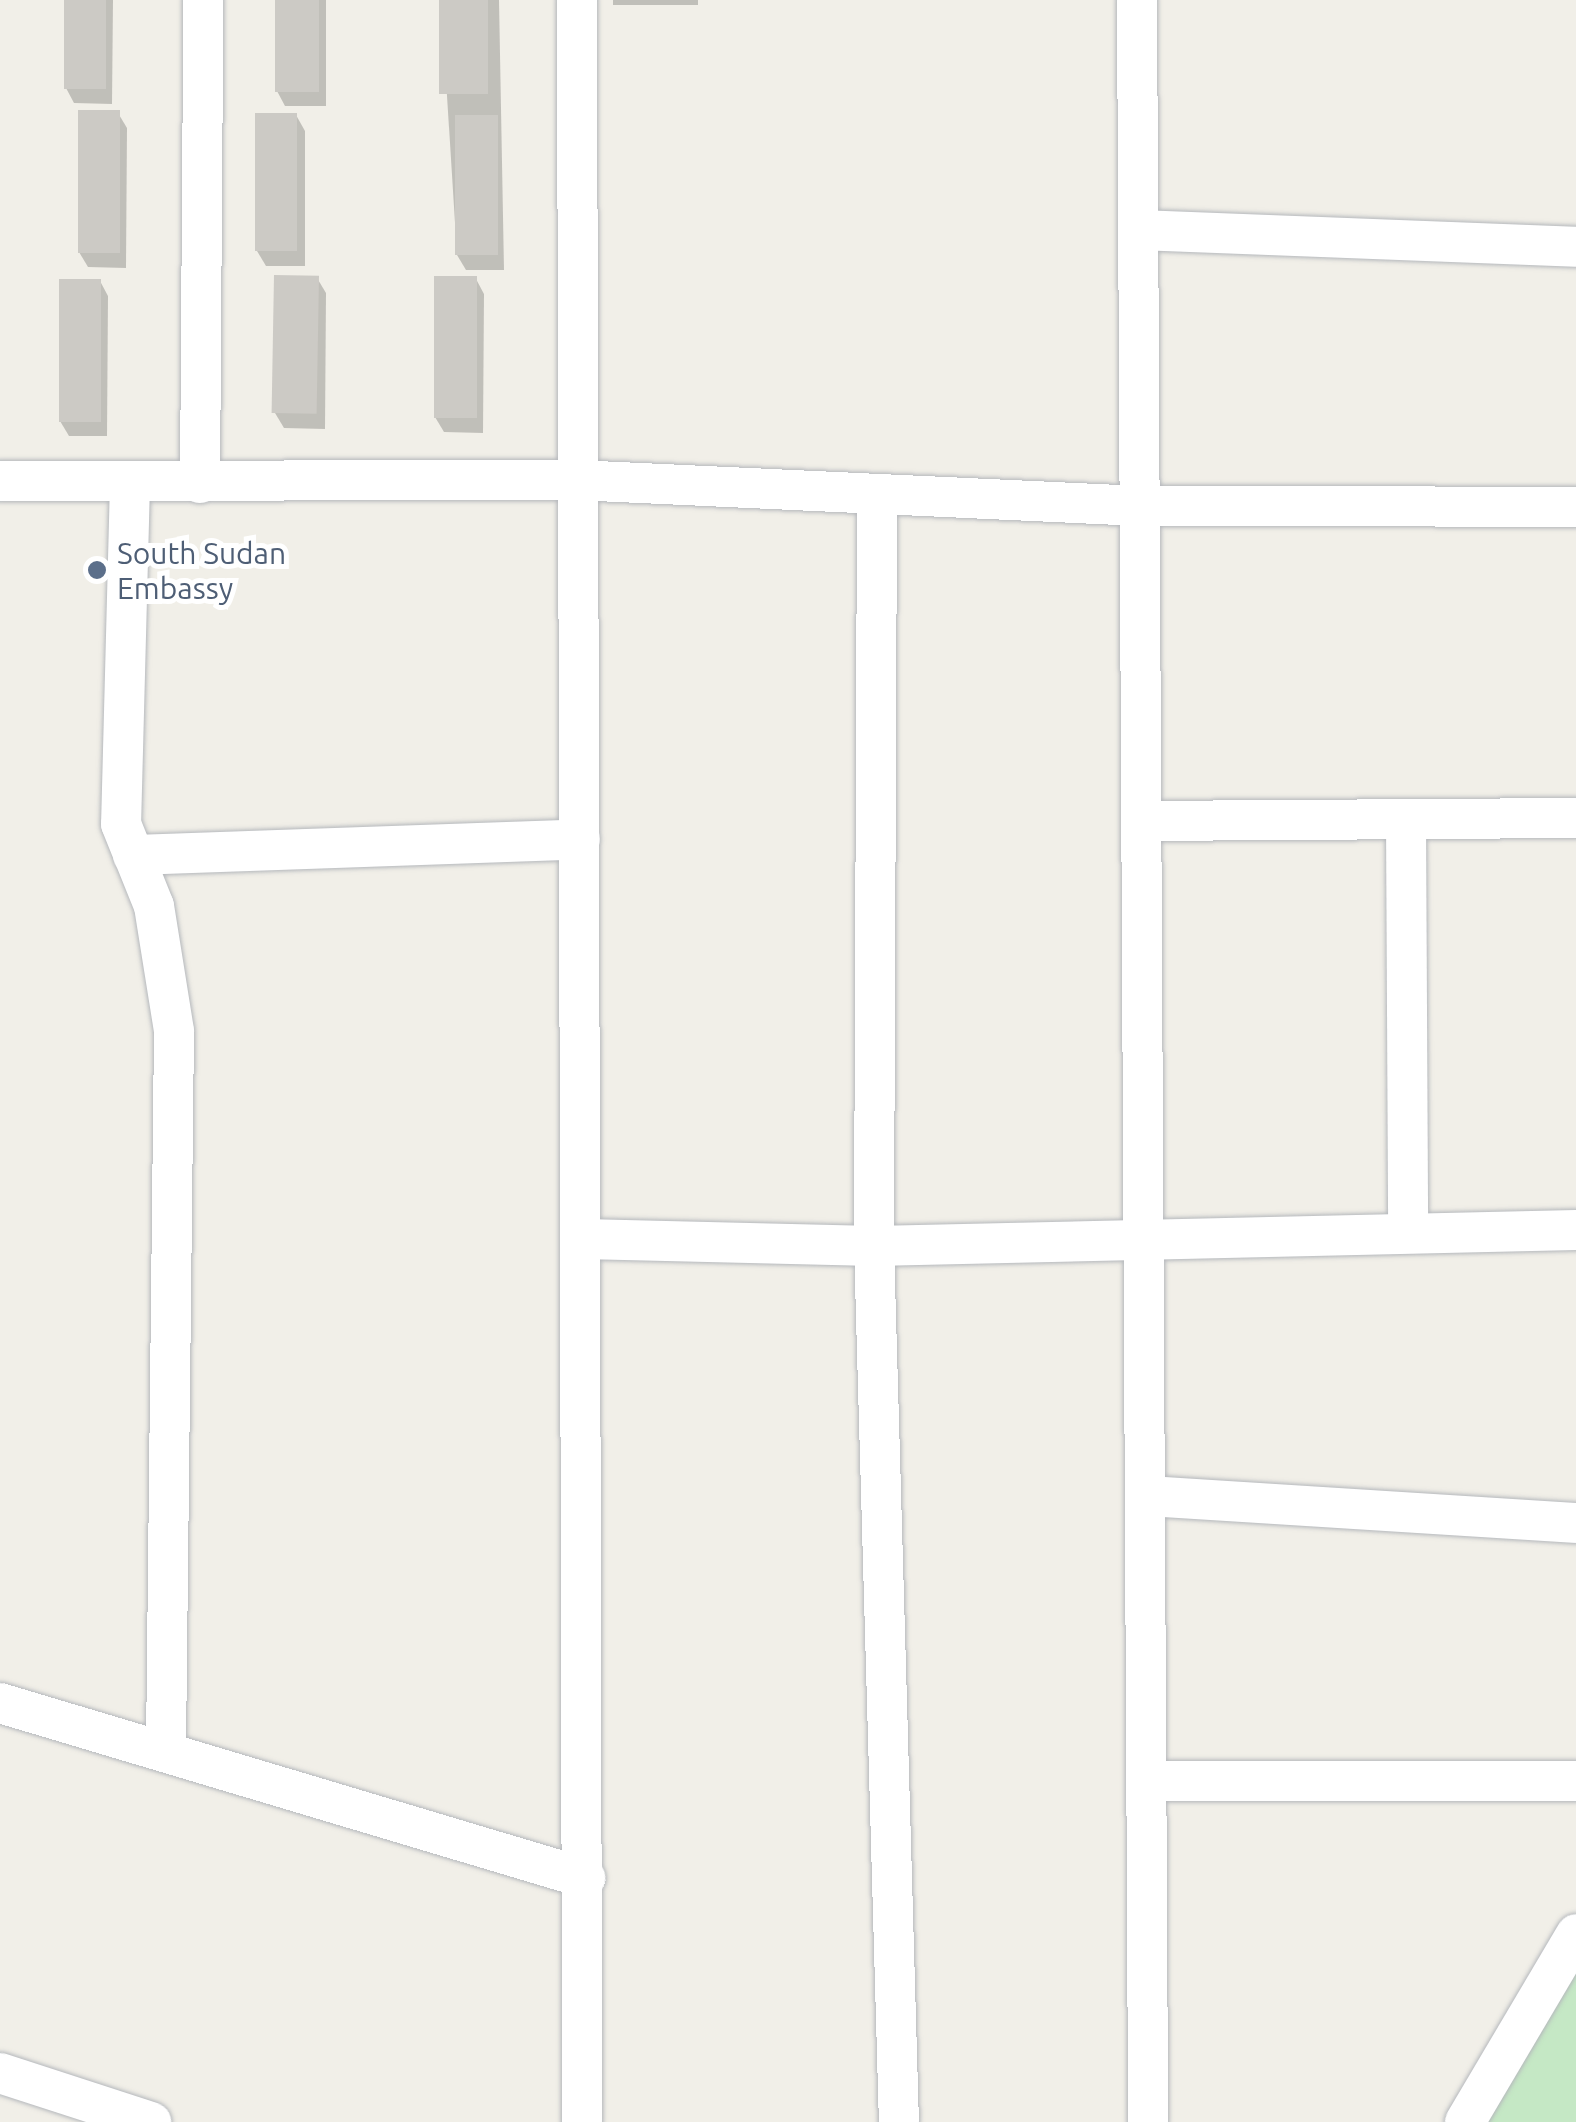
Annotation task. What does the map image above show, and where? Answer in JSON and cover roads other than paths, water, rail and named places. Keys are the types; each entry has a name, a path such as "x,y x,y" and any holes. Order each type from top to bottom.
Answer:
{"street":[{"path":"200,483 203,0"},
{"path":"577,0 575,480 585,1878 582,2122"},
{"path":"1137,0 1148,1496 1148,2122"},
{"path":"1139,230 1576,248"},
{"path":"0,480 200,483 575,480 1140,506 1576,507"},
{"path":"130,483 121,824 154,906 174,1031 166,1748"},
{"path":"878,494 874,1246 899,2122"},
{"path":"1142,820 1576,818"},
{"path":"1406,819 1408,1232"},
{"path":"133,855 580,839"},
{"path":"583,1239 874,1246 1146,1234 1576,1230"},
{"path":"1148,1496 1576,1523"},
{"path":"0,1704 166,1748 585,1878"},
{"path":"1149,1782 1576,1782"},
{"path":"1464,2122 1576,1934"},
{"path":"0,2073 151,2122"}],"place":[{"name":"South Sudan Embassy","path":"97,570"}]}
